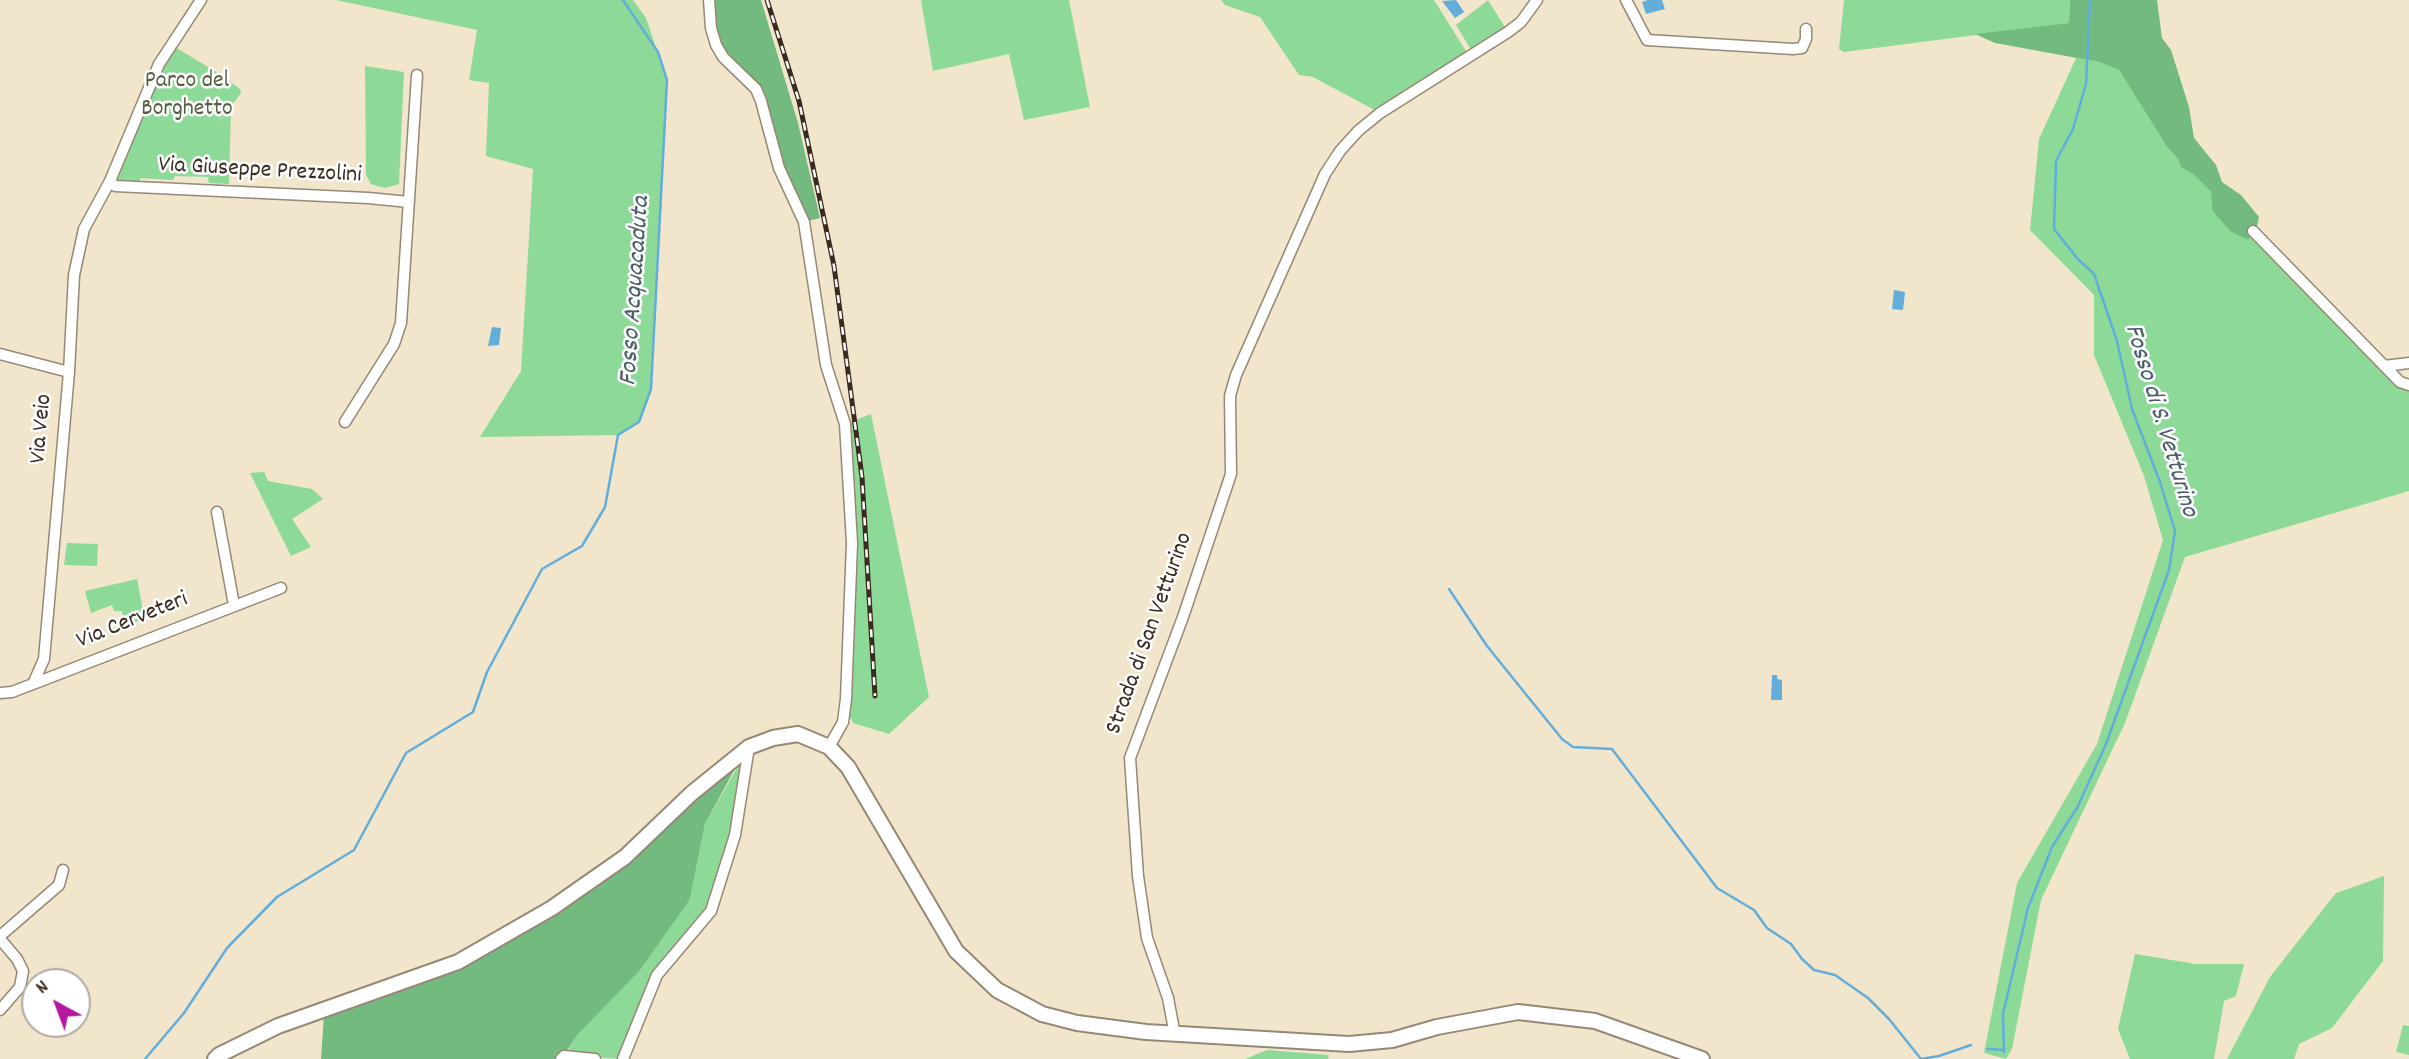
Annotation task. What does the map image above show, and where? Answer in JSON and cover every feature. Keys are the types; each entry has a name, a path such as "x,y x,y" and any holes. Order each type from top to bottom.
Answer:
{"street":[{"name":"Via Veio","path":"33,684 44,659 76,264 84,229 110,181 159,65 201,0"},
{"path":"709,0 711,27 716,45 723,57 756,89 779,167 804,222 826,365 845,424 852,543 846,699 843,722 830,747"},
{"name":"Strada di San Vetturino","path":"1175,1035 1168,998 1147,938 1138,876 1130,758 1169,655 1231,474 1230,396 1236,374 1325,174 1340,151 1358,131 1380,113 1508,32 1521,22 1537,0"},
{"path":"1626,0 1647,40 1793,49 1802,48 1806,29"},
{"path":"345,422 394,344 401,323 417,75"},
{"name":"Via Giuseppe Prezzolini","path":"110,181 116,186 409,202"},
{"path":"2253,231 2400,382 2409,385"},
{"path":"0,354 69,372"},
{"path":"2384,366 2409,363"},
{"path":"217,512 234,605"},
{"name":"Via Cerveteri","path":"0,693 33,684 281,588"},
{"path":"215,1059 278,1026 458,962 552,908 625,858 692,793 749,747 773,738 798,734 830,747 848,767 956,950 997,990 1042,1014 1077,1023 1175,1035 1349,1044 1392,1040 1437,1027 1518,1012 1595,1021 1702,1059"},
{"path":"623,1059 657,975 711,911 735,835 749,747"},
{"path":"0,1010 20,987 23,971 0,937 59,885 63,870"},
{"path":"561,1059 565,1056 595,1059"}],"green space":[{"path":"336,0 633,0 646,18 667,80 651,389 639,422 618,435 480,437 521,371 533,169 486,156 489,83 469,80 477,30"},
{"path":"709,0 761,0 798,123 820,218 804,222 779,168 761,101 723,57"},
{"path":"921,0 1069,0 1090,107 1024,120 1009,54 933,71"},
{"path":"1221,0 1434,0 1469,56 1380,113 1313,77 1299,75 1260,17 1225,5"},
{"path":"1488,0 1508,32 1473,53 1456,25"},
{"path":"1844,0 2070,0 2069,23 1844,52 1839,49"},
{"path":"2070,0 2157,0 2162,38 2171,50 2189,107 2194,138 2216,165 2222,182 2241,195 2259,217 2248,240 2230,231 2212,210 2211,192 2194,175 2181,167 2119,70 2099,62 1995,43 1975,34 2069,23"},
{"name":"Parco del Borghetto","path":"175,47 240,89 241,93 214,126 231,108 229,184 209,183 208,177 175,176 173,180 141,178 136,185 121,184 112,180 162,67"},
{"path":"2076,58 2099,62 2119,70 2181,167 2194,175 2211,192 2212,210 2253,231 2370,351 2366,356 2409,390 2409,491 2185,557 2125,723 2041,900 2012,1049 2006,1059 1984,1053 2017,883 2097,744 2163,540 2144,476 2094,355 2094,295 2030,230 2039,139"},
{"path":"365,66 404,72 399,184 385,188 371,184 366,175"},
{"path":"871,414 929,697 889,734 853,723 845,707 852,543 845,424"},
{"path":"264,472 268,481 312,489 323,499 292,519 311,547 291,556 250,473"},
{"path":"67,543 98,544 97,566 64,565"},
{"path":"137,579 145,620 124,624 122,611 114,611 112,605 91,613 85,591"},
{"path":"749,747 735,835 711,911 657,975 623,1059 564,1056 579,1033 690,899 705,824"},
{"path":"743,754 705,824 690,899 640,970 579,1033 561,1059 321,1059 324,1014 458,962 552,908"},
{"path":"2384,876 2383,961 2332,1028 2299,1044 2294,1059 2227,1059 2270,977 2336,893"},
{"path":"2135,954 2196,964 2244,964 2236,996 2224,1001 2214,1059 2130,1059 2118,1029"},
{"path":"2403,1025 2409,1026 2409,1055 2396,1052"},
{"path":"1267,1050 1329,1055 1328,1059 1245,1059"}],"water":[{"path":"1456,0 1464,12 1455,18 1442,1"},
{"path":"1662,0 1665,9 1646,14 1642,2"},
{"path":"1894,290 1905,292 1903,310 1892,309"},
{"path":"492,327 501,328 499,345 488,346"},
{"path":"1772,675 1777,675 1777,679 1782,680 1782,700 1771,700"}],"waterway":[{"name":"Fosso Acquacaduta","path":"145,1059 184,1013 227,948 277,897 354,850 406,753 473,712 487,672 542,569 582,546 605,507 618,435 639,422 651,389 667,80 658,52 623,0"},
{"name":"Fosso di S. Vetturino","path":"2004,1052 2003,1014 2028,908 2052,847 2077,808 2106,744 2169,570 2175,531 2160,482 2132,409 2117,341 2094,274 2054,229 2056,161 2073,129 2086,84 2090,0"},
{"path":"1449,589 1487,646 1562,739 1573,747 1612,749 1717,888 1754,910 1767,928 1791,944 1814,970 1835,975 1868,998 1921,1059 1971,1045"},
{"path":"1987,1049 2004,1050"}],"railway":[{"path":"767,0 799,101 834,266 862,477 875,696"}]}
